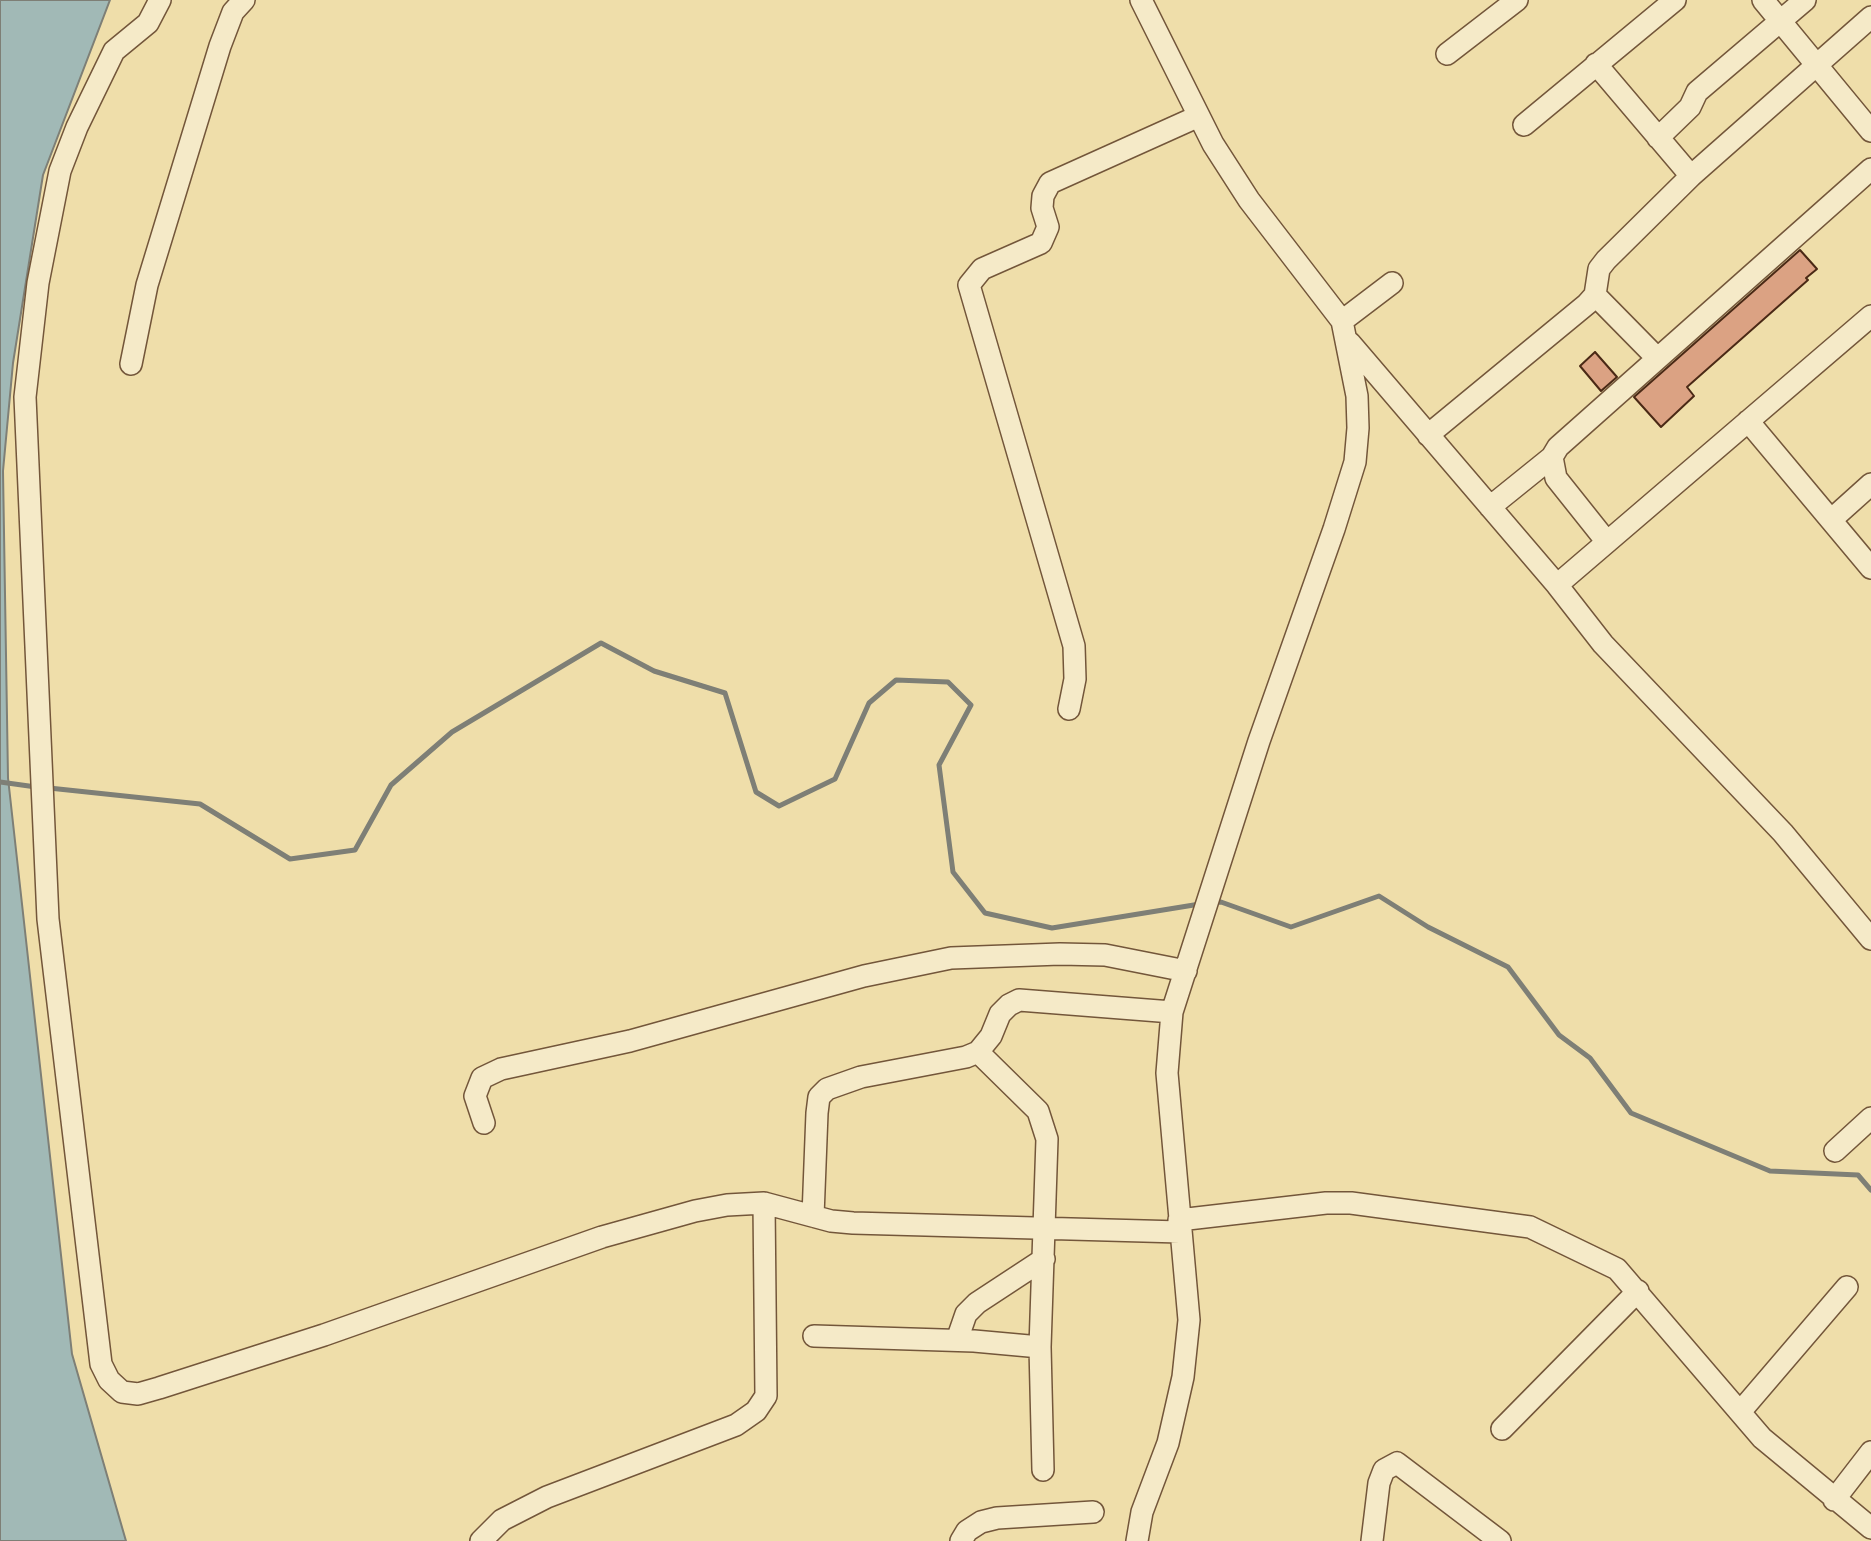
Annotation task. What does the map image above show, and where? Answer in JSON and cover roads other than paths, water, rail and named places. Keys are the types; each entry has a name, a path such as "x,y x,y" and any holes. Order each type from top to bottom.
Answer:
{"street":[{"path":"160,0 148,23 114,51 77,127 60,171 38,283 25,397 34,642 47,841 48,919 101,1364 109,1380 122,1392 138,1394 286,1348 602,1237 695,1211 764,1203 853,1223 1046,1229 1180,1226 1326,1203 1351,1203 1530,1227 1617,1269 1740,1412 1787,1461 1871,1528"},
{"path":"131,364 147,285 220,46 233,12 244,0"},
{"path":"1141,0 1213,144 1249,200 1344,330 1428,435 1628,672 1783,834 1871,939"},
{"path":"1447,54 1517,0"},
{"path":"1524,125 1675,0"},
{"path":"1763,0 1871,131"},
{"path":"1658,138 1690,107 1697,92 1805,0"},
{"path":"1428,435 1595,295 1599,269 1691,176 1871,17"},
{"path":"1596,64 1691,176"},
{"path":"1069,709 1075,678 1074,646 969,285 982,269 1041,243 1048,227 1042,208 1043,196 1050,183 1199,116"},
{"path":"1490,507 1552,457 1559,447 1657,358 1871,169"},
{"path":"1344,330 1392,283"},
{"path":"1595,295 1657,358"},
{"path":"1557,585 1871,316"},
{"path":"1137,1541 1142,1512 1168,1443 1183,1377 1189,1320 1167,1073 1172,1012 1355,462 1357,396 1344,330"},
{"path":"1748,421 1871,568"},
{"path":"1552,457 1556,478 1607,542"},
{"path":"1831,520 1871,484"},
{"path":"484,1123 475,1096 482,1078 501,1069 630,1041 898,969 975,955 1060,954 1105,955 1186,971"},
{"path":"813,1216 819,1097 827,1089 861,1077 967,1057 978,1052 991,1036 1000,1014 1009,1004 1019,1000 1172,1012"},
{"path":"978,1052 1043,1119 1047,1139 1040,1347 1043,1470"},
{"path":"1835,1150 1871,1118"},
{"path":"481,1541 502,1520 547,1497 736,1425 756,1411 766,1396 764,1203"},
{"path":"957,1340 966,1314 977,1303 1044,1259"},
{"path":"1740,1412 1847,1287"},
{"path":"1502,1429 1638,1292"},
{"path":"814,1336 957,1340 1040,1347"},
{"path":"1835,1500 1871,1452"},
{"path":"1372,1541 1379,1483 1384,1470 1397,1463 1500,1541"},
{"path":"961,1541 967,1531 981,1522 998,1518 1093,1513"}],"water":[{"path":"0,0 110,0 43,175 13,363 3,471 8,778 72,1354 126,1541 0,1541"}],"waterway":[{"path":"49,788 200,804 290,859 355,850 391,785 452,732 601,643 654,671 725,693 756,792 779,806 835,779 869,703 896,680 948,682 971,705 939,765 953,872 985,913 1052,928 1200,904"},
{"path":"0,782 36,787"},
{"path":"1213,903 1221,902 1291,927 1379,896 1428,927 1508,967 1559,1035 1590,1058 1631,1113 1770,1171 1858,1175 1871,1190"}]}
